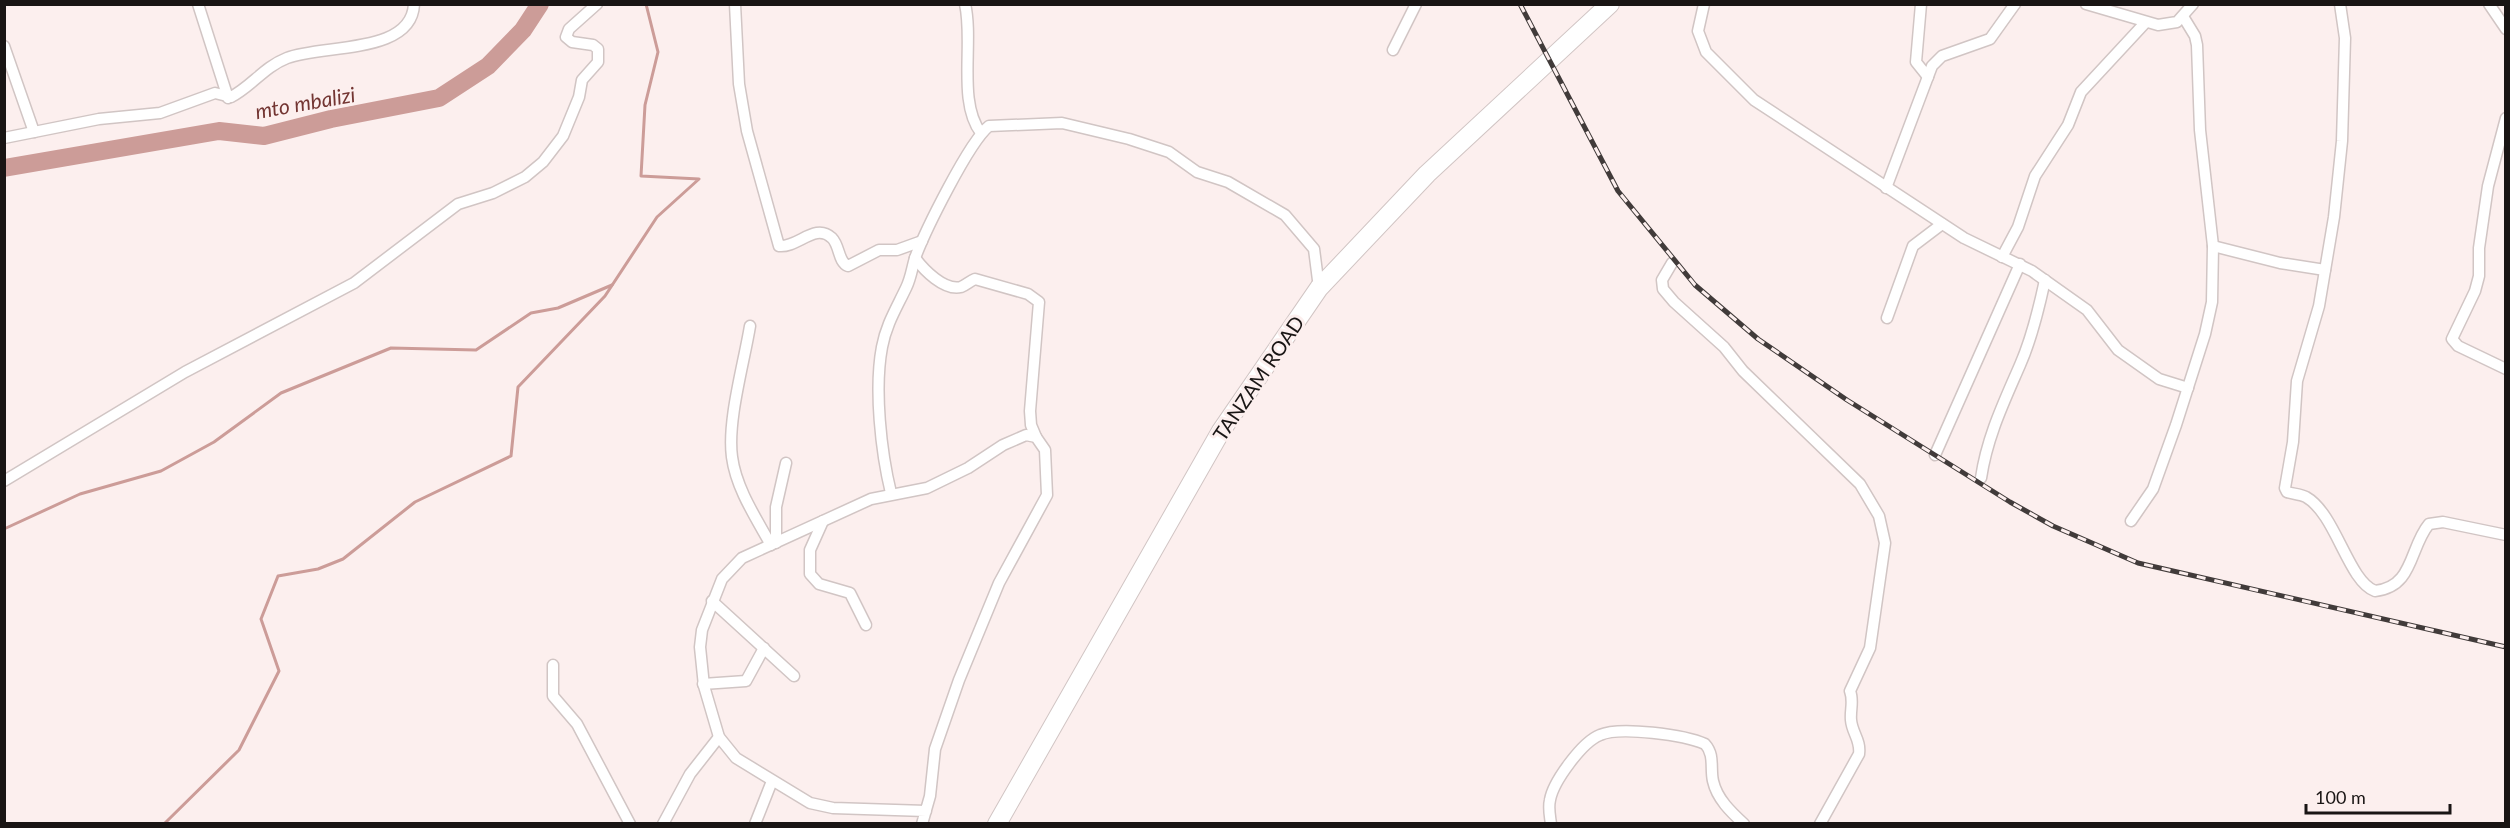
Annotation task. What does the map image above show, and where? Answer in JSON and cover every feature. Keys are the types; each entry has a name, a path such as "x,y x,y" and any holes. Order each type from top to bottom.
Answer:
{"highway":[{"name":"TANZAM ROAD","path":"998,824 1221,431 1319,288 1427,174 1610,4"}],"street":[{"path":"198,4 228,98"},
{"path":"228,98 242,90 267,67 291,56 393,36 410,22 414,4"},
{"path":"4,481 185,372 354,283 458,204 493,193 534,170 563,136 579,97 582,80 598,62 598,49 593,45 572,42 566,37 569,29 597,4"},
{"path":"735,4 739,84 747,131 779,246 799,241 815,232 825,233 836,242 842,261 848,266 879,250 897,250 922,242"},
{"path":"965,4 971,108 974,122 981,133"},
{"path":"1393,50 1416,4"},
{"path":"1704,4 1699,19 1699,39 1706,52 1735,83 1773,115 1942,224 2045,280 2087,310 2118,350 2159,379 2188,388"},
{"path":"1922,4 1916,62 1928,77"},
{"path":"1886,188 1932,66 1942,56 1990,39 2015,4"},
{"path":"2086,4 2145,23 2172,24 2184,18 2193,4"},
{"path":"2340,4 2345,38 2342,141 2334,217 2319,306 2297,381 2293,442 2286,490 2312,501 2342,544 2356,577 2375,591 2396,584 2404,577 2421,535 2429,524 2444,522 2505,535"},
{"path":"2489,4 2505,29"},
{"path":"2131,521 2152,489 2210,318 2213,246 2200,130 2197,45 2195,36 2184,18"},
{"path":"2002,257 2018,227 2035,176 2068,125 2081,92 2145,23"},
{"path":"4,46 34,132"},
{"path":"4,138 99,119 160,113 215,93 228,98"},
{"path":"2505,118 2488,186 2479,248 2479,276 2475,291 2452,339 2458,346 2505,369"},
{"path":"891,494 881,431 881,354 888,320 906,288 922,242 971,146 988,126 1003,123 1062,123 1129,139 1169,153 1197,172 1228,182 1285,215 1314,249 1319,288"},
{"path":"1887,318 1913,246 1942,224"},
{"path":"2213,246 2280,263 2325,270"},
{"path":"915,258 932,276 952,286 961,286 975,279 1037,298 1040,315 1031,375 1030,411 1033,431 1045,450 1047,495 999,583 959,680 935,749 930,796 922,824"},
{"path":"1672,263 1662,280 1666,293 1724,347 1743,371 1860,484 1882,523 1885,543 1870,648 1850,691 1853,700 1851,719 1859,743 1859,753 1820,824"},
{"path":"1935,455 2019,264"},
{"path":"1981,478 1985,455 2000,410 2026,349 2045,280"},
{"path":"750,326 731,447 742,491 773,544"},
{"path":"926,811 833,808 810,803 772,782 736,758 719,737 703,684 700,647 712,601 723,579 737,561 871,498 927,488 1011,442 1026,435 1036,437"},
{"path":"773,544 776,507 786,463"},
{"path":"823,521 810,550 810,574 819,584 850,593 866,625"},
{"path":"712,601 794,676"},
{"path":"703,684 746,681 764,648"},
{"path":"553,665 553,696 577,724 630,824"},
{"path":"1551,824 1549,802 1554,786 1569,765 1597,736 1626,731 1705,744 1712,760 1712,779 1716,790 1726,807 1744,824"},
{"path":"663,824 690,774 719,737"},
{"path":"755,824 772,782"}],"waterway":[{"name":"mto mbalizi","path":"4,168 219,131 264,136 331,119 439,98 488,66 523,30 540,4"},
{"path":"164,824 239,750 279,671 261,619 278,576 318,569 343,559 415,502 511,456 518,387 605,296 657,217 699,179 641,176 645,105 658,52 646,4"},
{"path":"4,529 80,494 161,471 214,442 281,393 391,348 476,350 531,313 558,308 612,285"}],"railway":[{"path":"1520,4 1618,191 1695,285 1758,339 1847,400 2010,502 2053,526 2138,563 2506,647"}]}
